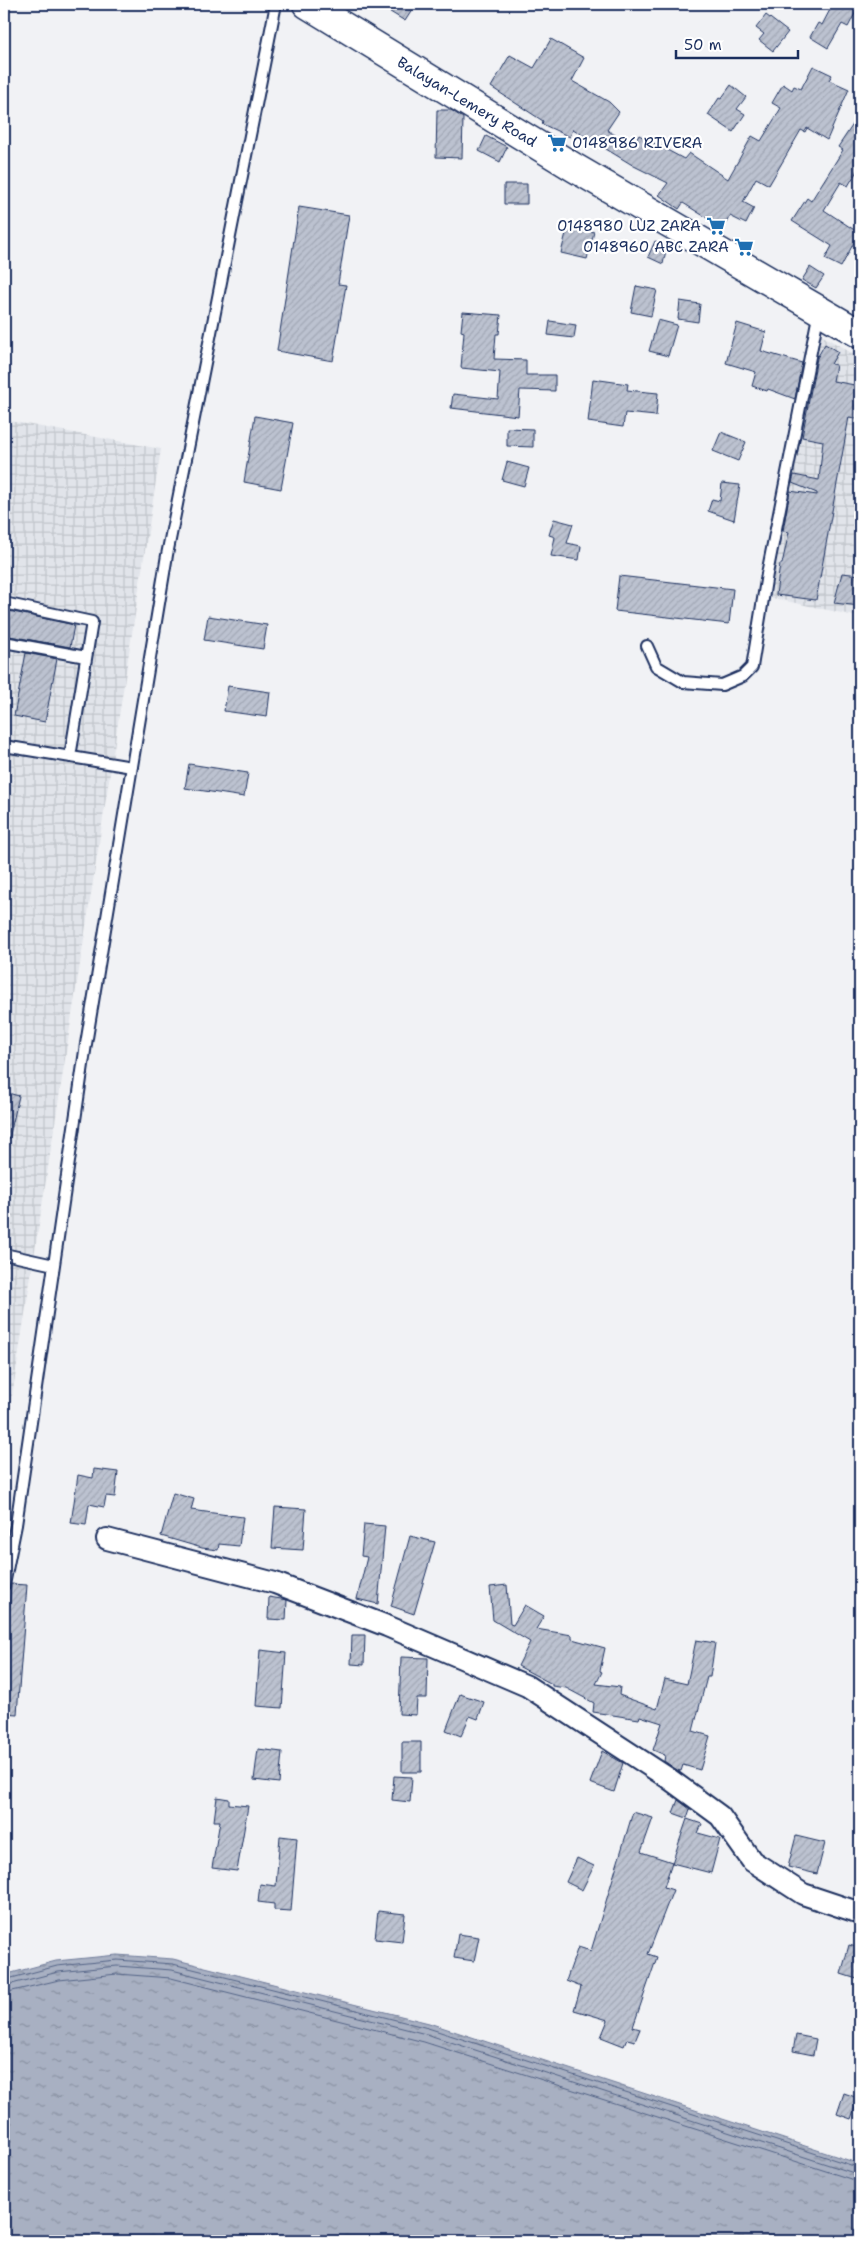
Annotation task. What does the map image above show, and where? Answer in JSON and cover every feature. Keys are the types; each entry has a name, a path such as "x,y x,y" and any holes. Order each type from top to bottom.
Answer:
{"main road":[{"name":"Balayan-Lemery Road","path":"307,4 567,162 860,334"}],"street":[{"path":"107,1539 275,1583 387,1626 527,1686 668,1778 720,1816 752,1861 803,1894 860,1913"}],"lane":[{"path":"4,1585 16,1525 86,1044 167,555 276,4"},
{"path":"647,646 656,666 683,682 722,686 743,676 752,667 767,574 819,310"},
{"path":"4,603 92,622 70,757"},
{"path":"4,642 86,657"},
{"path":"4,746 132,767"},
{"path":"4,1254 54,1265"}],"shaded area":[{"path":"818,333 860,358 860,617 768,597"},
{"path":"4,420 161,449 4,1447"}],"water":[{"path":"117,1955 173,1959 429,2023 860,2164 860,2241 4,2241 4,1975 56,1961"}],"building":[{"path":"377,4 416,4 405,21"},
{"path":"833,4 860,4 848,27 842,24 828,48 810,37 818,23 822,25"},
{"path":"766,15 788,32 773,51 759,40 764,34 756,28"},
{"path":"551,39 584,58 572,81 609,102 619,112 607,130 633,146 639,135 684,159 689,153 728,179 752,136 761,141 781,108 772,103 783,84 792,90 794,86 801,89 813,66 832,75 829,80 849,89 827,140 807,128 805,132 801,130 769,185 756,178 743,202 754,208 746,224 730,216 723,228 683,203 679,209 659,195 668,183 634,166 573,129 570,137 542,124 543,121 491,87 510,55 534,68"},
{"path":"731,85 746,97 737,109 745,114 733,132 708,115 719,98 721,99"},
{"path":"437,110 451,110 463,118 462,158 436,157"},
{"path":"860,114 860,166 848,186 841,182 824,210 859,233 841,267 825,259 832,246 792,221 807,198 811,201 843,150 838,147"},
{"path":"486,136 507,147 500,162 479,151"},
{"path":"504,184 527,184 527,204 504,204"},
{"path":"299,207 349,215 338,284 346,285 333,361 277,351"},
{"path":"568,225 594,232 587,259 561,253"},
{"path":"655,241 667,246 663,264 648,257"},
{"path":"810,267 824,276 816,288 802,280"},
{"path":"636,286 657,290 651,316 631,312"},
{"path":"680,301 700,304 698,322 678,319"},
{"path":"463,312 501,315 499,334 496,334 494,359 526,360 526,375 555,375 555,391 520,390 518,416 451,408 453,394 498,399 500,372 461,368 464,332 461,331"},
{"path":"658,320 677,325 668,356 649,351"},
{"path":"550,321 576,325 574,338 548,335"},
{"path":"737,323 766,332 761,351 802,363 795,399 768,389 767,391 752,386 756,372 726,363"},
{"path":"825,344 838,352 831,364 836,365 833,381 860,386 860,419 849,417 816,600 776,595 780,564 782,564 789,532 783,531 790,491 817,495 817,493 792,483 794,475 819,480 823,441 802,437 817,358"},
{"path":"593,379 628,384 627,390 658,393 656,416 625,413 623,427 588,422"},
{"path":"255,416 293,423 281,489 244,482"},
{"path":"507,428 533,429 533,447 507,446"},
{"path":"721,432 746,442 738,461 713,451"},
{"path":"507,462 529,468 524,486 502,480"},
{"path":"722,483 740,485 734,520 708,511 712,499 720,501"},
{"path":"554,519 573,524 567,543 581,546 579,560 551,556 555,537 549,535"},
{"path":"842,573 860,575 860,606 834,603"},
{"path":"619,576 733,589 729,624 615,611"},
{"path":"4,610 74,625 70,647 4,635"},
{"path":"208,616 267,625 263,649 204,640"},
{"path":"26,653 57,659 45,722 14,716"},
{"path":"228,686 270,692 267,717 224,711"},
{"path":"189,764 248,773 244,797 185,788"},
{"path":"4,1092 19,1096 9,1139 4,1138"},
{"path":"94,1469 118,1472 115,1497 106,1496 104,1507 89,1504 86,1525 71,1523 78,1475 93,1478"},
{"path":"173,1493 194,1499 191,1510 243,1517 239,1546 219,1544 218,1550 202,1548 161,1536"},
{"path":"275,1507 306,1509 303,1550 272,1548"},
{"path":"364,1524 385,1526 378,1604 357,1599 367,1557 361,1556"},
{"path":"410,1536 435,1542 414,1614 391,1606"},
{"path":"11,1584 27,1585 17,1714 4,1713 4,1663 6,1663"},
{"path":"507,1585 510,1624 513,1625 525,1605 544,1616 536,1629 572,1635 572,1639 605,1648 600,1671 602,1672 596,1684 620,1687 619,1695 657,1709 665,1679 687,1684 696,1640 715,1643 710,1677 707,1677 693,1731 710,1736 700,1770 683,1765 681,1771 677,1770 664,1761 665,1755 653,1750 662,1723 640,1716 639,1719 593,1712 594,1703 566,1688 552,1686 552,1684 518,1666 530,1642 493,1620 490,1587"},
{"path":"269,1597 287,1600 286,1620 268,1619"},
{"path":"352,1635 365,1635 364,1665 351,1664"},
{"path":"260,1650 286,1653 282,1708 256,1706"},
{"path":"401,1657 428,1658 427,1698 417,1698 416,1715 399,1714"},
{"path":"460,1694 484,1702 478,1719 470,1716 461,1736 446,1730"},
{"path":"402,1742 421,1742 421,1772 402,1772"},
{"path":"258,1749 282,1752 279,1783 254,1780"},
{"path":"602,1751 623,1763 614,1792 590,1783"},
{"path":"394,1776 412,1777 410,1802 392,1800"},
{"path":"217,1797 229,1799 229,1804 248,1806 237,1871 212,1868 220,1821 214,1821"},
{"path":"678,1800 690,1809 687,1818 673,1813"},
{"path":"633,1812 653,1818 641,1852 672,1862 664,1887 673,1890 648,1954 657,1957 633,2027 640,2029 635,2041 627,2039 624,2046 601,2037 608,2020 574,2010 581,1987 566,1981 578,1947 591,1951"},
{"path":"687,1819 702,1824 698,1833 720,1839 711,1873 672,1863"},
{"path":"280,1836 297,1838 291,1911 274,1910 274,1904 258,1902 260,1884 276,1886"},
{"path":"796,1836 825,1843 817,1874 788,1867"},
{"path":"577,1858 594,1866 582,1890 566,1882"},
{"path":"378,1911 405,1914 402,1942 375,1939"},
{"path":"458,1934 479,1937 474,1961 454,1958"},
{"path":"849,1945 860,1948 860,1980 841,1974"},
{"path":"796,2035 816,2039 813,2055 793,2051"},
{"path":"844,2093 858,2098 851,2119 837,2114"}],"place":[{"name":"0148986 RIVERA","path":"557,143"},
{"name":"0148980 LUZ ZARA","path":"716,226"},
{"name":"0148960 ABC ZARA","path":"744,247"}]}
